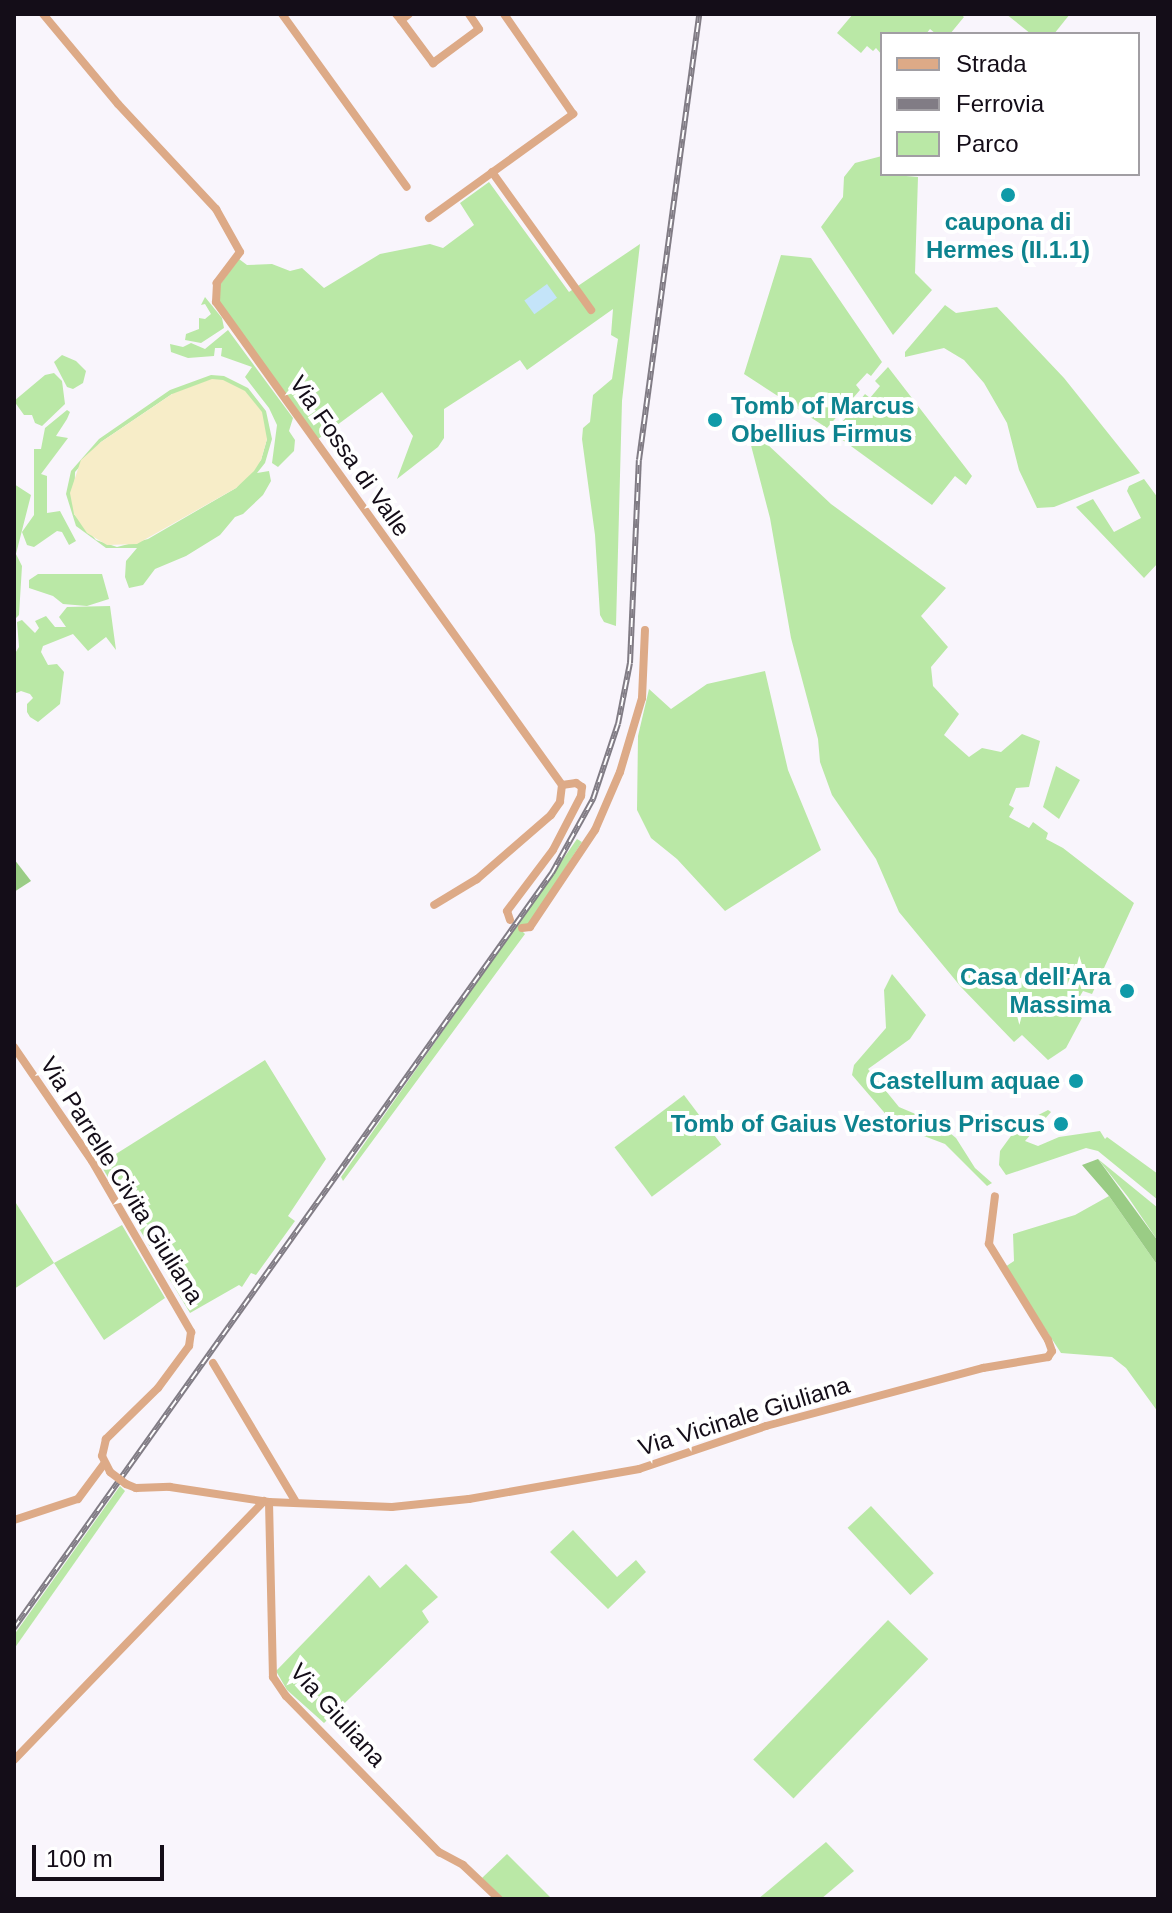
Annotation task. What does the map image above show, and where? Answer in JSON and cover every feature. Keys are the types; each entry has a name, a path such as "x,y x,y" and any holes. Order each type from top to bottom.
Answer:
{"street":[{"name":"Via Fossa di Valle","path":"43,14 118,104 216,209 240,252 217,283 216,302 562,785"},
{"path":"282,14 407,187"},
{"path":"409,14 398,17 433,63 479,29 469,14"},
{"path":"429,218 573,114 504,14"},
{"path":"492,172 591,310"},
{"path":"522,928 530,927 595,830 620,772 642,698 645,630"},
{"path":"434,905 477,879 551,815 560,802 562,785 576,783 582,787 581,796 553,850 507,911 510,920"},
{"name":"Via Parrelle Civita Giuliana","path":"14,1047 92,1161 191,1332 189,1346 158,1388 106,1439 107,1468"},
{"name":"Via Vicinale Giuliana","path":"266,1502 414,1506 620,1473 679,1457 766,1426 983,1368 1048,1357 1052,1351 1048,1340 989,1244 995,1196"},
{"path":"213,1363 296,1502"},
{"path":"14,1520 78,1499 107,1468 136,1488 170,1487 266,1502"},
{"path":"14,1760 266,1502"},
{"name":"Via Giuliana","path":"266,1502 273,1677 286,1696 439,1852 463,1865 499,1899"}],"green space":[{"path":"853,14 960,14 964,17 952,32 934,32 930,29 928,32 880,32 880,53 867,46 861,53 837,33"},
{"path":"1006,14 1070,14 1056,32 1028,32"},
{"path":"880,157 880,176 918,177 915,273 932,290 893,335 821,227 843,197 844,177 855,163"},
{"path":"489,182 569,292 640,244 622,401 616,626 604,622 600,615 595,535 582,439 583,428 590,422 593,395 612,379 618,339 611,335 613,309 527,370 520,360 444,409 444,438 438,447 397,479 413,436 382,392 318,439 219,302 219,286 239,259 247,265 272,264 290,271 302,268 324,288 380,254 430,244 443,248 474,225 460,203"},
{"path":"781,255 811,258 882,362 871,376 867,373 856,385 860,390 827,428 744,374"},
{"path":"205,297 222,318 224,328 201,343 185,340 186,334 199,329 199,318 205,319 211,314 205,304 201,305"},
{"path":"945,305 956,313 997,307 1064,378 1140,473 1054,507 1037,508 1019,470 1007,423 984,383 964,360 944,348 905,357 905,352"},
{"path":"228,330 293,418 289,431 295,440 294,451 278,467 272,463 277,425 269,408 245,377 252,367 221,356 222,348 215,348 214,356 188,358 171,352 170,344 183,347 191,343 205,349"},
{"path":"62,355 76,361 86,371 83,383 73,389 67,387 54,362"},
{"path":"888,367 972,476 966,485 955,476 932,505 833,433 865,394 870,398 880,386 875,381"},
{"path":"54,373 62,381 65,404 42,426 35,423 32,415 24,415 14,401 45,375"},
{"path":"211,375 224,376 248,388 266,411 272,439 265,463 257,473 269,471 271,481 263,495 243,514 235,517 220,535 186,556 155,569 143,585 129,588 125,577 126,561 137,548 106,548 76,526 66,494 71,471 99,439 170,390","holes":["172,394 267,439 261,460 236,488 148,539 117,547 96,540 74,514 75,472 101,442"]},
{"path":"67,410 70,412 56,436 68,438 41,474 47,476 47,513 60,511 76,541 69,545 62,532 57,531 34,547 27,545 22,532 34,515 34,449 41,449 45,428"},
{"path":"748,434 767,444 831,504 946,588 921,616 948,647 931,667 933,686 959,714 944,735 969,757 982,748 1001,752 1022,734 1040,741 1029,787 1016,788 1009,805 1014,808 1009,817 1029,828 1033,822 1048,833 1046,839 1063,848 1134,903 1092,994 1083,991 1072,1010 1082,1018 1066,1048 1048,1060 1022,1035 1014,1042 961,987 899,912 876,859 832,795 820,762 818,739 791,638 770,518"},
{"path":"1144,479 1158,498 1158,563 1144,578 1076,507 1093,499 1114,532 1141,518 1127,491 1129,486"},
{"path":"14,484 31,495 16,554 22,566 19,615 14,620"},
{"path":"38,574 102,574 109,599 87,606 63,604 53,596 29,588 29,580"},
{"path":"110,606 116,650 106,637 88,651 73,634 43,646 41,652 48,665 57,664 64,672 60,704 38,722 30,717 27,704 33,698 21,691 14,694 14,655 19,647 17,622 22,620 35,633 39,628 35,621 46,616 55,627 66,627 59,617 67,607"},
{"path":"765,671 788,770 821,850 725,911 677,859 651,838 637,810 638,736 649,689 671,709 707,684"},
{"path":"1056,766 1080,780 1059,819 1043,807"},
{"path":"577,839 582,842 527,927 521,930 525,934 343,1181 341,1177"},
{"path":"14,859 31,881 14,892"},
{"path":"892,974 926,1015 910,1039 868,1069 899,1107 939,1124 956,1138 975,1168 992,1183 987,1186 945,1144 895,1125 852,1075 854,1065 886,1028 884,990"},
{"path":"265,1060 326,1159 288,1216 295,1221 256,1275 251,1273 242,1287 239,1285 190,1313 100,1164"},
{"path":"684,1095 721,1145 652,1197 615,1147"},
{"path":"1048,1110 1051,1112 1025,1141 1038,1146 1059,1137 1100,1131 1105,1139 1107,1137 1158,1174 1158,1200 1098,1151 1086,1148 1006,1175 999,1165 1000,1151 1019,1125"},
{"path":"1098,1159 1158,1208 1158,1241 1128,1197"},
{"path":"1098,1159 1158,1241 1158,1266 1109,1196 1082,1165"},
{"path":"1109,1196 1158,1266 1158,1412 1126,1368 1112,1357 1061,1353 1005,1267 1014,1261 1013,1234 1075,1215"},
{"path":"14,1200 54,1263 14,1289"},
{"path":"122,1225 165,1298 104,1340 54,1263"},
{"path":"120,1486 125,1491 14,1649 14,1635"},
{"path":"871,1506 934,1573 910,1595 848,1528"},
{"path":"573,1530 617,1577 636,1560 646,1572 608,1609 550,1552"},
{"path":"406,1564 438,1597 422,1611 429,1622 324,1723 287,1690 276,1671 369,1575 380,1588"},
{"path":"888,1620 928,1659 794,1798 753,1760"},
{"path":"826,1842 854,1871 821,1899 758,1899"},
{"path":"507,1854 552,1899 504,1899 482,1878"}],"sand":[{"path":"212,379 223,380 245,391 262,412 267,439 254,471 236,488 137,544 107,545 87,533 74,514 70,493 81,460 101,442 172,394"}],"water":[{"path":"547,284 557,298 534,314 524,300"}],"railway":[{"path":"14,1628 552,873 593,799 618,724 630,663 639,460 699,14"}],"place":[{"name":"caupona di Hermes (II.1.1)","path":"1008,195"},
{"name":"Tomb of Marcus Obellius Firmus","path":"715,420"},
{"name":"Casa dell'Ara Massima","path":"1127,991"},
{"name":"Castellum aquae","path":"1076,1081"},
{"name":"Tomb of Gaius Vestorius Priscus","path":"1061,1124"}]}
